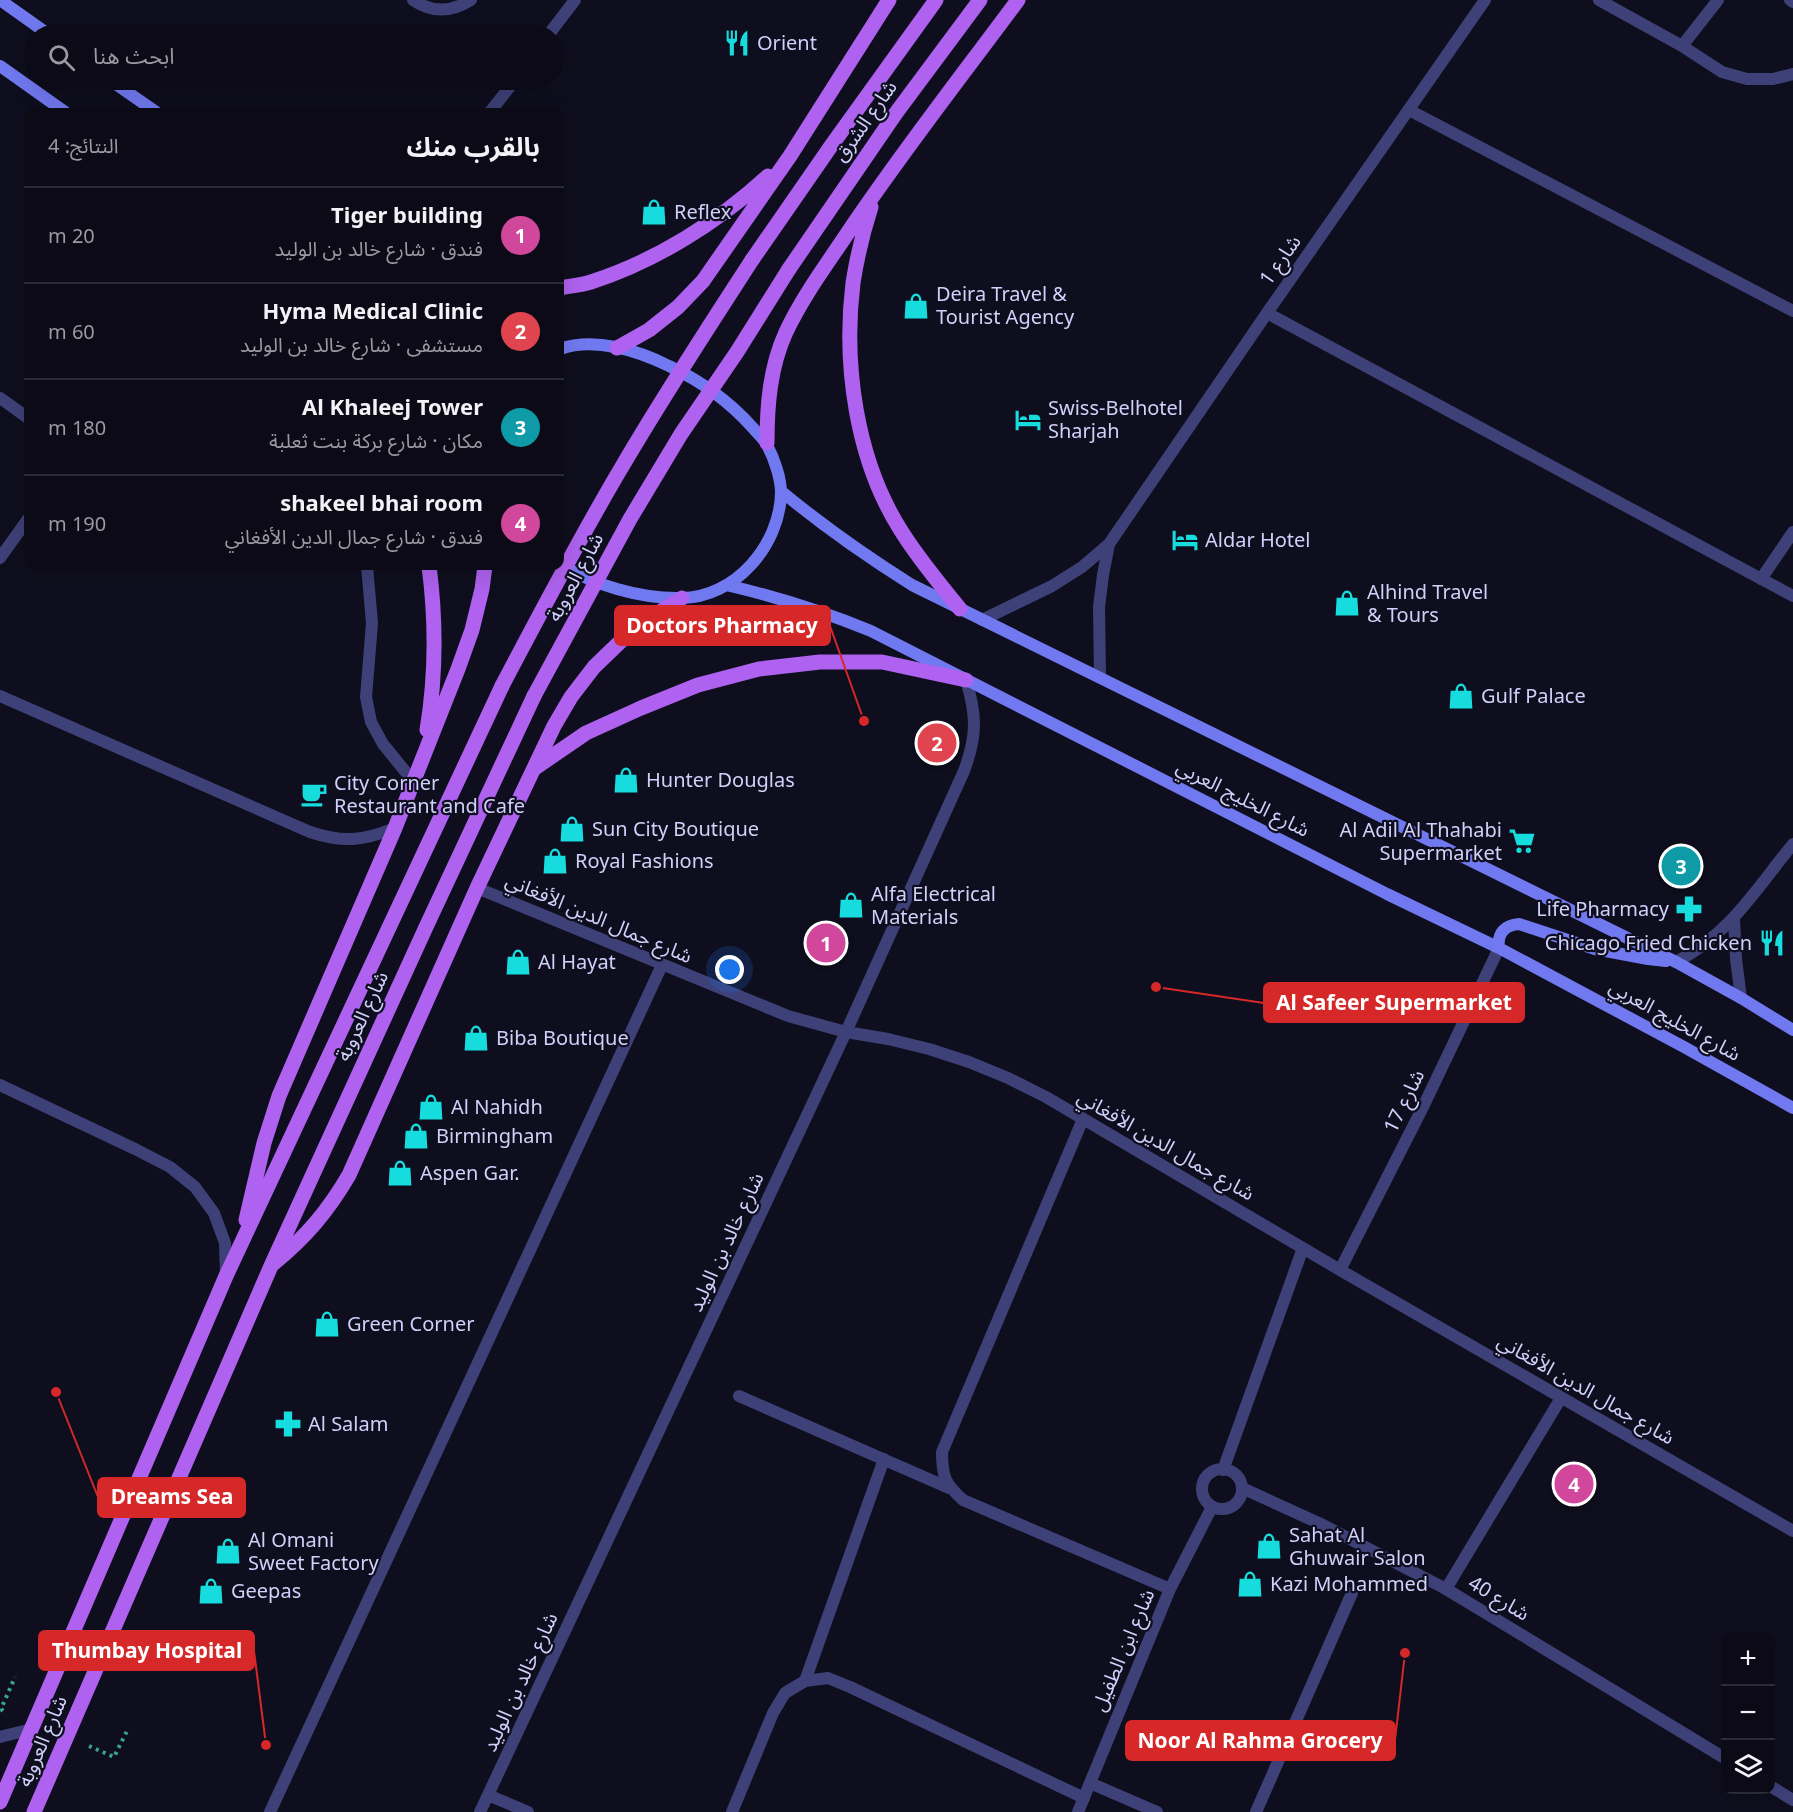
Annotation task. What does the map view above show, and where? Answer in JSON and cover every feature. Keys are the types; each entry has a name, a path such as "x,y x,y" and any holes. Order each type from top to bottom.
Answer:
{"main road":[{"path":"0,0 34,24"},
{"path":"618,348 649,330 678,307 703,281 790,156 889,0"},
{"name":"شارع الشرق","path":"752,260 936,0"},
{"name":"شارع الشرق","path":"789,268 896,113 980,0"},
{"path":"564,567 577,575 612,587 649,595 682,598 705,594 726,585 749,568 766,546 777,520 781,491 767,443 767,405 774,369 786,333 809,291 875,193 1018,0"},
{"path":"0,66 24,83"},
{"path":"34,90 59,108"},
{"path":"124,90 150,108"},
{"path":"564,287 590,282 677,243 717,217 755,188 790,156"},
{"path":"875,193 862,238 853,282 850,327 856,414 866,454 880,493 894,520 960,609"},
{"name":"شارع العروبة","path":"564,569 622,466 685,362 752,260"},
{"name":"شارع العروبة","path":"34,1812 271,1266 534,696 630,519 681,434 738,352 789,268"},
{"path":"564,348 575,344 618,348 652,358 695,380 722,398 767,443"},
{"path":"781,491 867,557 912,585 1676,962 1742,998 1793,1030"},
{"path":"423,753 429,716 433,659 433,597 430,570"},
{"path":"242,1242 251,1192 279,1096 395,828 465,651 482,589 484,570"},
{"name":"شارع العروبة","path":"0,1802 226,1276 502,686 564,570"},
{"name":"شارع الخليج العربي","path":"726,585 824,612 871,631 1387,894 1499,948 1644,1024 1793,1108"},
{"path":"271,1266 315,1225 334,1201 349,1174 477,888 554,726 594,667 635,629 682,598"},
{"path":"535,768 586,734 641,708 698,685 759,669 820,663 882,663 966,680"},
{"path":"1499,948 1499,936 1503,931 1507,927 1519,924 1603,951 1676,962"}],"street":[{"path":"413,0 430,8 444,10 458,7 471,0"},
{"path":"557,24 575,0"},
{"name":"شارع 1","path":"982,620 1052,586 1082,567 1109,544 1485,0"},
{"path":"1599,0 1682,46 1722,72 1747,80 1773,80 1793,74"},
{"path":"1682,46 1718,0"},
{"path":"493,108 507,90"},
{"path":"1409,110 1793,311"},
{"path":"1267,313 1793,596"},
{"path":"0,398 24,415"},
{"path":"0,558 24,525"},
{"path":"1761,579 1793,532"},
{"name":"شارع 1","path":"1100,677 1099,607 1109,544"},
{"path":"368,570 372,624 370,673 366,697 371,722 383,744 413,781"},
{"name":"شارع خالد بن الوليد","path":"480,1812 846,1032 964,771 972,749 975,726 973,703 966,680"},
{"path":"0,696 331,839 353,840 375,836 395,828"},
{"path":"1676,962 1707,944 1734,919 1793,844"},
{"name":"شارع جمال الدين الأفغاني","path":"477,888 788,1016 846,1032 929,1049 1008,1078 1046,1097 1340,1270 1793,1531"},
{"path":"1734,919 1736,959 1742,998"},
{"name":"شارع 17","path":"1340,1270 1423,1107 1499,948"},
{"path":"270,1812 662,965"},
{"path":"0,1085 170,1167 195,1187 214,1213 225,1243 226,1276"},
{"path":"949,1488 942,1471 942,1452 1083,1119"},
{"path":"1223,1470 1303,1248"},
{"path":"739,1396 949,1488 963,1500 986,1511 1170,1589"},
{"path":"1446,1589 1561,1398"},
{"path":"805,1681 884,1459"},
{"path":"1223,1470 1236,1475 1242,1488 1238,1502 1226,1509 1212,1507 1203,1497 1203,1484 1211,1473 1223,1470"},
{"name":"شارع 40","path":"1242,1488 1323,1525 1446,1589 1721,1757"},
{"name":"شارع ابن الطفيل","path":"1078,1812 1170,1589 1212,1507"},
{"path":"1256,1812 1352,1593"},
{"path":"732,1812 773,1713 784,1693 805,1681 828,1678 1084,1798"},
{"path":"0,1737 32,1729"},
{"path":"1090,1783 1157,1812"},
{"path":"1775,1789 1793,1800"},
{"path":"488,1795 528,1812"}],"path":[{"path":"0,1709 15,1677"},
{"path":"114,1757 128,1729"}],"place":[{"name":"Orient","path":"737,43"},
{"name":"Reflex","path":"654,212"},
{"name":"Deira Travel & Tourist Agency","path":"916,306"},
{"name":"Swiss-Belhotel Sharjah","path":"1028,420"},
{"name":"Aldar Hotel","path":"1185,540"},
{"name":"Alhind Travel & Tours","path":"1347,603"},
{"name":"Gulf Palace","path":"1461,696"},
{"name":"Doctors Pharmacy","path":"864,721"},
{"name":"Hyma Medical Clinic","path":"937,743"},
{"name":"Hunter Douglas","path":"626,780"},
{"name":"City Corner Restaurant and Cafe","path":"314,794"},
{"name":"Sun City Boutique","path":"572,829"},
{"name":"Al Adil Al Thahabi Supermarket","path":"1522,841"},
{"name":"Royal Fashions","path":"555,861"},
{"name":"Al Khaleej Tower","path":"1681,866"},
{"name":"Alfa Electrical Materials","path":"851,905"},
{"name":"Life Pharmacy","path":"1689,909"},
{"name":"Tiger building","path":"826,943"},
{"name":"Chicago Fried Chicken","path":"1772,943"},
{"name":"Al Hayat","path":"518,962"},
{"name":"Al Safeer Supermarket","path":"1156,987"},
{"name":"Biba Boutique","path":"476,1038"},
{"name":"Al Nahidh","path":"431,1107"},
{"name":"Birmingham","path":"416,1136"},
{"name":"Aspen Gar.","path":"400,1173"},
{"name":"Green Corner","path":"327,1324"},
{"name":"Dreams Sea","path":"56,1392"},
{"name":"Al Salam","path":"288,1424"},
{"name":"shakeel bhai room","path":"1574,1484"},
{"name":"Sahat Al Ghuwair Salon","path":"1269,1546"},
{"name":"Al Omani Sweet Factory","path":"228,1551"},
{"name":"Kazi Mohammed","path":"1250,1584"},
{"name":"Geepas","path":"211,1591"},
{"name":"Noor Al Rahma Grocery","path":"1405,1653"},
{"name":"Thumbay Hospital","path":"266,1745"}]}
